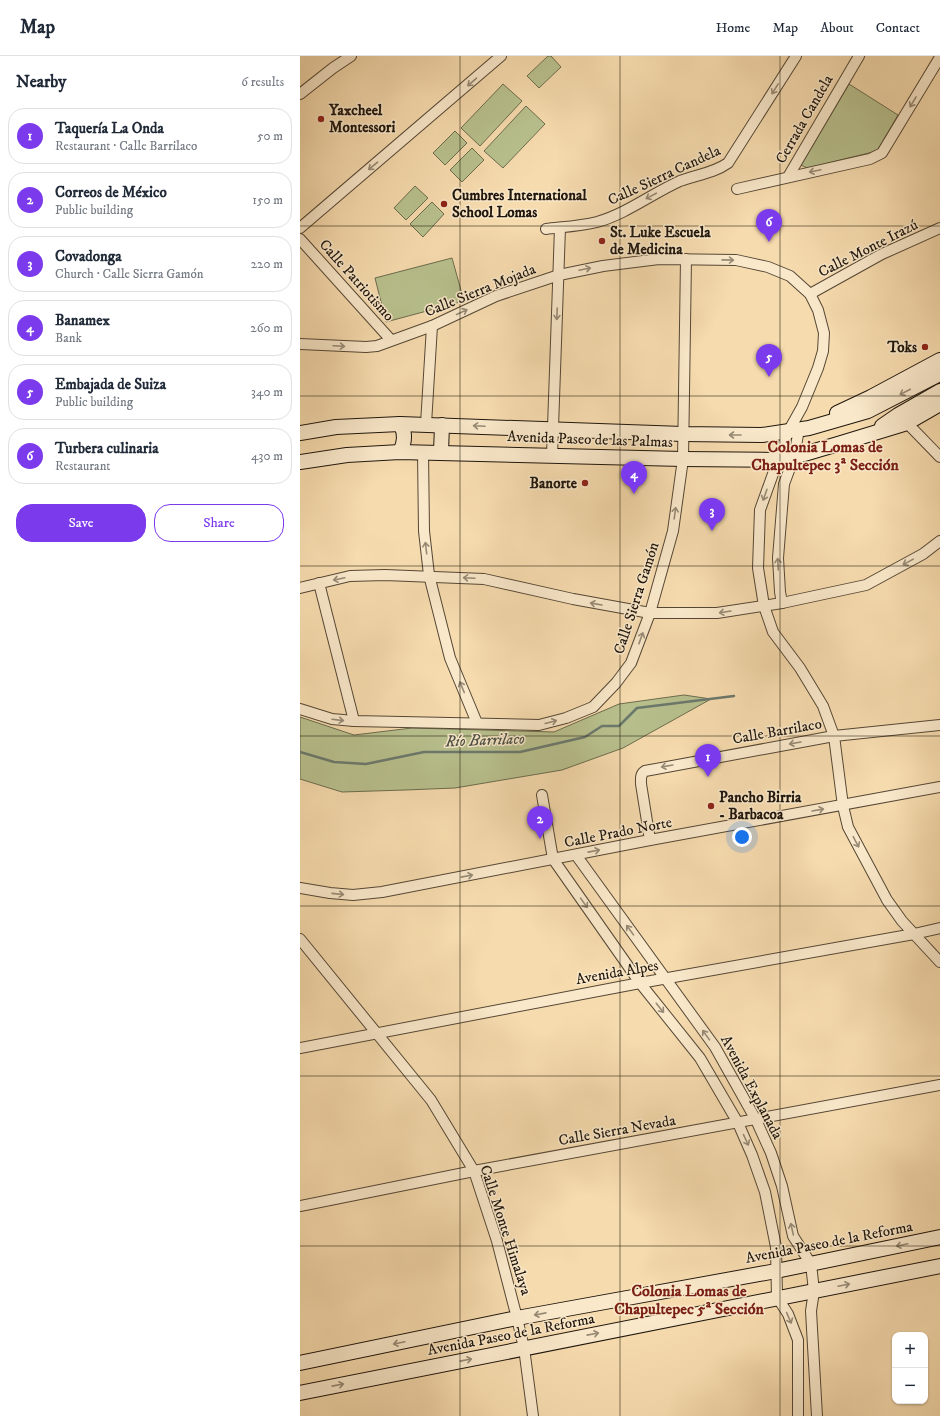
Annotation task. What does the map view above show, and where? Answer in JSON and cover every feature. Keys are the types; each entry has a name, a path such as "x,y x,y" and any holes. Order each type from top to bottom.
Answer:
{"main road":[{"name":"Avenida Paseo de las Palmas","path":"799,430 871,397 940,360"},
{"name":"Avenida Paseo de las Palmas","path":"300,433 336,427 426,424 553,430 762,435 799,430 868,411 940,374"},
{"name":"Avenida Paseo de las Palmas","path":"300,462 347,455 400,452 777,460 794,457 907,422 938,396"},
{"name":"Avenida Paseo de las Palmas","path":"876,432 898,415 938,396"},
{"path":"400,424 405,434 404,445 400,452"},
{"path":"441,452 442,425"},
{"name":"Avenida Paseo de la Reforma","path":"300,1363 517,1318 776,1271 940,1237"},
{"name":"Avenida Paseo de la Reforma","path":"300,1393 777,1297 940,1266"}],"street":[{"path":"300,94 351,56"},
{"path":"300,228 501,56"},
{"name":"Calle Sierra Candela","path":"546,230 598,222 613,216 687,178 713,171 728,163 796,56"},
{"name":"Cerrada Candela","path":"788,177 859,56"},
{"path":"737,189 870,159 882,153 940,57"},
{"path":"552,456 560,228"},
{"name":"Calle Monte Irazú","path":"810,294 882,254 940,228"},
{"name":"Calle Patriotismo","path":"300,239 391,340"},
{"name":"Calle Sierra Gamón","path":"300,710 332,719 354,721 539,725 566,718 593,707 616,683 632,663 650,613 673,531 683,459 686,259"},
{"name":"Calle Sierra Mojada","path":"300,344 366,348 377,346 432,326 496,296 559,275 603,266 659,260 736,260 768,267 790,276 810,294 818,310 824,333 823,351 818,368 802,407 794,457 784,484 778,551 782,603"},
{"path":"426,424 432,326"},
{"path":"907,422 940,457"},
{"name":"Calle Sierra Mojada","path":"799,430 777,460 760,510 758,568 764,606 773,632 800,668 823,706 834,736 848,827 887,900 902,921 940,962"},
{"path":"423,452 424,532 429,576 450,658 477,723"},
{"path":"300,588 350,576 385,575 484,579 572,599 650,613 717,613 782,603 866,585 923,554 940,540"},
{"path":"319,583 354,721"},
{"name":"Calle Barrilaco","path":"650,840 641,784 642,772 834,736 940,725"},
{"name":"Calle Prado Norte","path":"300,888 353,895 382,892 650,840 844,806 940,787"},
{"path":"542,794 554,859"},
{"name":"Avenida Explanada","path":"576,855 715,1048 756,1120 782,1186 793,1236 811,1264 814,1291 812,1311 817,1416"},
{"name":"Avenida Explanada","path":"554,859 640,983 700,1058 738,1123 752,1155 765,1192 776,1247 777,1297"},
{"name":"Avenida Alpes","path":"300,1048 640,983 914,934 940,928"},
{"name":"Calle Monte Himalaya","path":"300,939 431,1100 474,1171 497,1241 517,1318 524,1348 533,1416"},
{"name":"Calle Sierra Nevada","path":"300,1206 474,1171 940,1085"},
{"path":"777,1297 788,1314 798,1340 798,1416"}],"green space":[{"path":"548,56 551,56 561,67 539,88 527,76"},
{"path":"503,84 522,101 480,146 461,128"},
{"path":"849,84 898,115 877,151 807,168 801,165"},
{"path":"526,106 545,124 503,168 484,151"},
{"path":"455,131 467,143 445,165 433,153"},
{"path":"472,148 484,160 462,182 450,170"},
{"path":"415,186 428,198 406,220 394,208"},
{"path":"432,202 444,214 423,237 410,224"},
{"path":"452,258 464,301 386,322 375,278"},
{"path":"684,695 711,699 623,748 562,770 455,788 405,790 342,792 300,779 300,717 354,735 412,728 554,732 619,704"}],"waterway":[{"name":"Río Barrilaco","path":"300,752 334,762 366,764 424,752 520,752 585,737 602,726 619,726 637,708 734,696"}],"place":[{"name":"Yaxcheel Montessori","path":"321,119"},
{"name":"Cumbres International School Lomas","path":"444,204"},
{"name":"St. Luke Escuela de Medicina","path":"602,241"},
{"name":"Turbera culinaria","path":"769,242"},
{"name":"Toks","path":"925,347"},
{"name":"Embajada de Suiza","path":"769,377"},
{"name":"Banorte","path":"585,483"},
{"name":"Banamex","path":"634,494"},
{"name":"Covadonga","path":"712,531"},
{"name":"Taquería La Onda","path":"708,777"},
{"name":"Pancho Birria - Barbacoa","path":"711,806"},
{"name":"Correos de México","path":"540,839"}],"district":[{"name":"Colonia Lomas de Chapultepec 3ª Sección","path":"825,455"},
{"name":"Colonia Lomas de Chapultepec 5ª Sección","path":"689,1299"}]}
